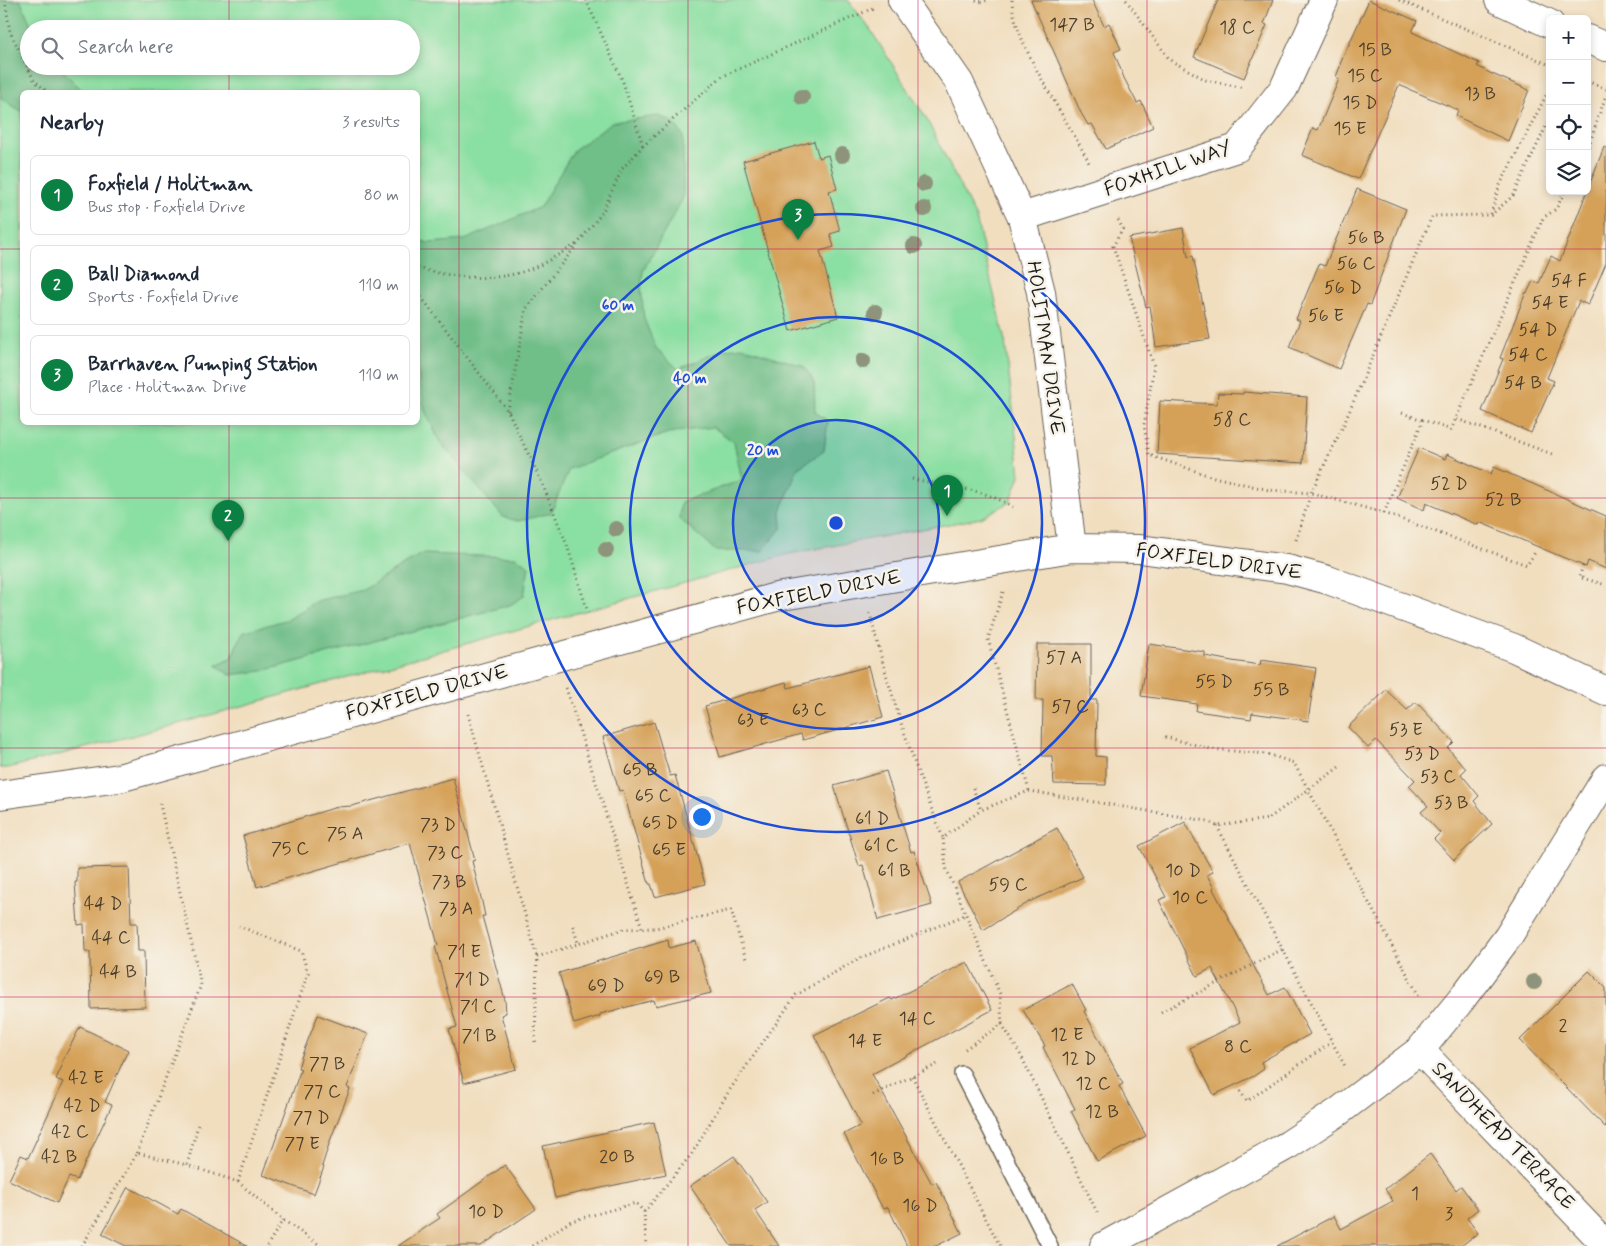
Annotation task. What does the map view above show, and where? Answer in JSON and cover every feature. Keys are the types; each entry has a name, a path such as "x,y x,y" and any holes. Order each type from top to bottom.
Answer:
{"street":[{"name":"FOXHILL WAY","path":"1022,217 1237,148 1284,88 1324,0"},
{"path":"1498,0 1546,22"},
{"name":"HOLITMAN DRIVE","path":"892,2 959,82 1022,217 1041,292 1072,548"},
{"path":"1591,41 1606,47"},
{"name":"FOXFIELD DRIVE","path":"0,796 119,778 776,597 1072,548 1140,549 1287,569 1328,580 1514,648 1606,691"},
{"path":"1108,1244 1288,1145 1360,1096 1428,1040 1508,937 1606,778"},
{"name":"SANDHEAD TERRACE","path":"1428,1040 1606,1245"}],"lane":[{"path":"962,1074 1050,1246"}],"path":[{"path":"5,0 10,32 20,52"},
{"path":"586,0 623,82 643,146"},
{"path":"976,0 979,2 989,0"},
{"path":"1012,0 1012,11 1028,51 1080,145 1102,192 1123,229 1113,246 1154,366 1144,425 1149,455 1210,476 1269,490 1311,493 1384,513 1526,565 1536,551"},
{"path":"1126,0 1170,60 1206,80 1277,97"},
{"path":"1399,0 1546,63"},
{"path":"508,410 516,374 526,309 602,213 622,169 643,146 721,77 892,2"},
{"path":"32,75 45,90"},
{"path":"1591,83 1606,89"},
{"path":"1587,150 1606,95"},
{"path":"1491,215 1499,187 1546,96"},
{"path":"1287,569 1311,493 1344,424 1432,216 1491,215 1513,196 1546,126"},
{"path":"1402,413 1451,430 1458,419 1543,218 1556,209 1564,195"},
{"path":"420,269 446,276 490,278 532,269 580,242"},
{"path":"420,296 508,410 542,483 567,545 597,646"},
{"path":"1458,419 1552,454"},
{"path":"1384,513 1423,420"},
{"path":"912,479 982,492 996,496 1013,507"},
{"path":"1584,566 1579,577 1606,586"},
{"path":"1005,588 988,639 1029,791"},
{"path":"868,605 877,642 923,789 943,838 946,868 1000,994 1002,1024 1020,1054 1108,1244"},
{"path":"565,684 642,928"},
{"path":"467,711 536,957 535,1042"},
{"path":"1165,737 1211,749 1267,754 1294,763 1310,790 1428,1040"},
{"path":"1217,826 1268,819 1342,765"},
{"path":"973,788 981,810"},
{"path":"943,838 981,810 1029,791 1207,820 1217,826 1360,1096"},
{"path":"82,1246 137,1153 201,985 158,796"},
{"path":"536,957 624,929 656,928 731,910 746,959"},
{"path":"644,1212 691,1155 729,1091 796,995 858,959 965,915"},
{"path":"238,1182 308,974 301,951 239,926"},
{"path":"573,926 578,943"},
{"path":"1161,1012 1283,949"},
{"path":"873,1095 956,1055 1002,1024"},
{"path":"1240,1091 1247,1101 1332,1042"},
{"path":"956,1055 962,1074"},
{"path":"912,1076 1000,1246"},
{"path":"186,1164 198,1125"},
{"path":"137,1153 186,1164 238,1182 283,1220 321,1246"},
{"path":"532,1246 571,1221 636,1203 644,1212 646,1246"},
{"path":"267,1246 283,1220"}],"green space":[{"path":"0,0 848,0 870,29 926,118 976,218 1005,341 1020,476 1010,502 981,518 789,554 178,724 8,768 0,768"},
{"path":"0,0 20,0 29,20 20,20 20,75 67,75 82,90 20,90 20,111 0,97"},
{"path":"658,116 673,122 683,135 683,198 643,271 641,287 644,319 656,348 678,369 726,349 742,347 803,366 814,380 815,412 828,421 824,451 798,468 781,511 782,527 763,551 716,551 679,518 681,502 742,480 734,442 713,427 668,433 569,469 551,513 518,521 503,517 440,442 425,411 420,382 420,241 429,243 465,240 540,207 574,150 612,122"},
{"path":"421,554 515,557 529,566 524,596 510,605 262,671 230,675 216,665 231,658 243,632 289,619 316,601 363,590"}],"building":[{"path":"1031,0 1092,0 1104,26 1109,23 1121,49 1114,52 1124,78 1137,103 1141,101 1153,127 1106,149 1092,124 1088,125 1081,113"},
{"path":"1218,0 1273,0 1264,24 1267,25 1244,78 1194,57"},
{"path":"1369,0 1417,21 1412,32 1479,63 1477,66 1490,73 1529,90 1508,141 1456,116 1458,110 1399,85 1358,179 1302,155 1313,128 1318,130 1339,79 1336,77 1340,64"},
{"path":"814,141 819,158 828,155 837,189 829,191 840,231 830,234 834,247 820,251 838,317 790,331 743,161"},
{"path":"1604,147 1606,148 1606,263 1588,305 1579,301 1547,378 1554,381 1531,433 1482,411 1503,359 1500,358 1526,292 1533,281 1539,283 1551,256 1560,261 1585,195 1591,195 1591,181"},
{"path":"1357,189 1406,209 1370,305 1367,304 1339,369 1289,347 1300,321 1296,319 1319,264 1325,266"},
{"path":"1183,228 1188,257 1193,256 1210,339 1156,347 1150,306 1146,307 1129,238"},
{"path":"1243,392 1307,397 1303,463 1157,454 1160,401 1217,404 1218,393 1243,394"},
{"path":"1419,448 1445,459 1447,454 1491,474 1494,467 1606,516 1606,569 1588,561 1586,567 1479,522 1478,525 1426,503 1424,510 1397,498"},
{"path":"1037,644 1091,644 1091,700 1097,700 1096,756 1106,757 1106,785 1054,784 1052,756 1042,756 1043,700 1036,700"},
{"path":"1149,644 1205,652 1205,656 1232,661 1260,665 1261,660 1316,668 1308,721 1252,713 1251,719 1196,711 1197,704 1141,696"},
{"path":"869,666 883,717 803,740 801,734 720,757 705,706 786,682 788,688"},
{"path":"1386,690 1407,710 1416,702 1454,742 1448,748 1466,769 1461,774 1479,796 1474,801 1492,824 1454,860 1434,839 1440,833 1421,812 1428,806 1409,786 1415,780 1376,740 1368,748 1348,727"},
{"path":"654,722 670,776 675,775 705,884 655,897 651,884 649,884 623,790 619,791 603,737"},
{"path":"886,771 911,852 914,851 932,905 878,920 863,865 859,866 834,786"},
{"path":"453,778 475,860 472,861 485,916 482,916 505,1000 506,1013 501,1015 516,1069 464,1083 449,1029 457,1027 435,946 438,945 410,843 257,887 243,836 337,807 352,806"},
{"path":"1185,822 1213,872 1207,875 1213,889 1269,995 1285,987 1310,1034 1261,1062 1264,1069 1254,1076 1214,1095 1190,1048 1240,1022 1212,968 1197,976 1159,900 1166,897 1139,846"},
{"path":"1057,828 1083,877 1031,901 983,930 958,882"},
{"path":"129,867 131,923 137,923 138,951 144,951 145,1007 91,1009 90,952 85,952 84,924 78,925 75,882 77,882 77,868"},
{"path":"668,940 669,948 696,941 711,993 656,1006 654,1000 600,1014 600,1016 574,1024 559,973"},
{"path":"967,962 992,1010 872,1074 932,1184 936,1182 962,1233 936,1246 907,1246 888,1207 883,1209 844,1134 861,1125 814,1035 890,998 892,1000"},
{"path":"1589,971 1606,988 1606,1128 1520,1040"},
{"path":"1072,984 1086,1010 1084,1011 1123,1084 1119,1086 1146,1136 1097,1161 1071,1111 1075,1109 1043,1047 1045,1046 1023,1010"},
{"path":"318,1015 368,1034 347,1087 350,1089 330,1141 322,1166 324,1167 314,1194 263,1175 301,1069 298,1068 302,1055"},
{"path":"80,1027 128,1050 105,1102 112,1105 77,1180 69,1177 57,1203 9,1180 21,1155 28,1158 63,1082 56,1079 62,1066 60,1066"},
{"path":"654,1122 666,1174 555,1198 543,1146"},
{"path":"1430,1154 1456,1190 1461,1186 1478,1209 1467,1218 1478,1233 1461,1246 1277,1246 1334,1216 1341,1229 1393,1201 1385,1189"},
{"path":"734,1156 767,1202 755,1210 779,1246 731,1246 690,1186"},
{"path":"505,1165 536,1209 481,1246 398,1246 440,1218 437,1214"},
{"path":"128,1187 178,1214 181,1209 247,1246 126,1246 102,1234"}],"place":[{"name":"Barrhaven Pumping Station","path":"798,240"},
{"name":"Foxfield / Holitman","path":"947,516"},
{"name":"Ball Diamond","path":"228,541"}]}
